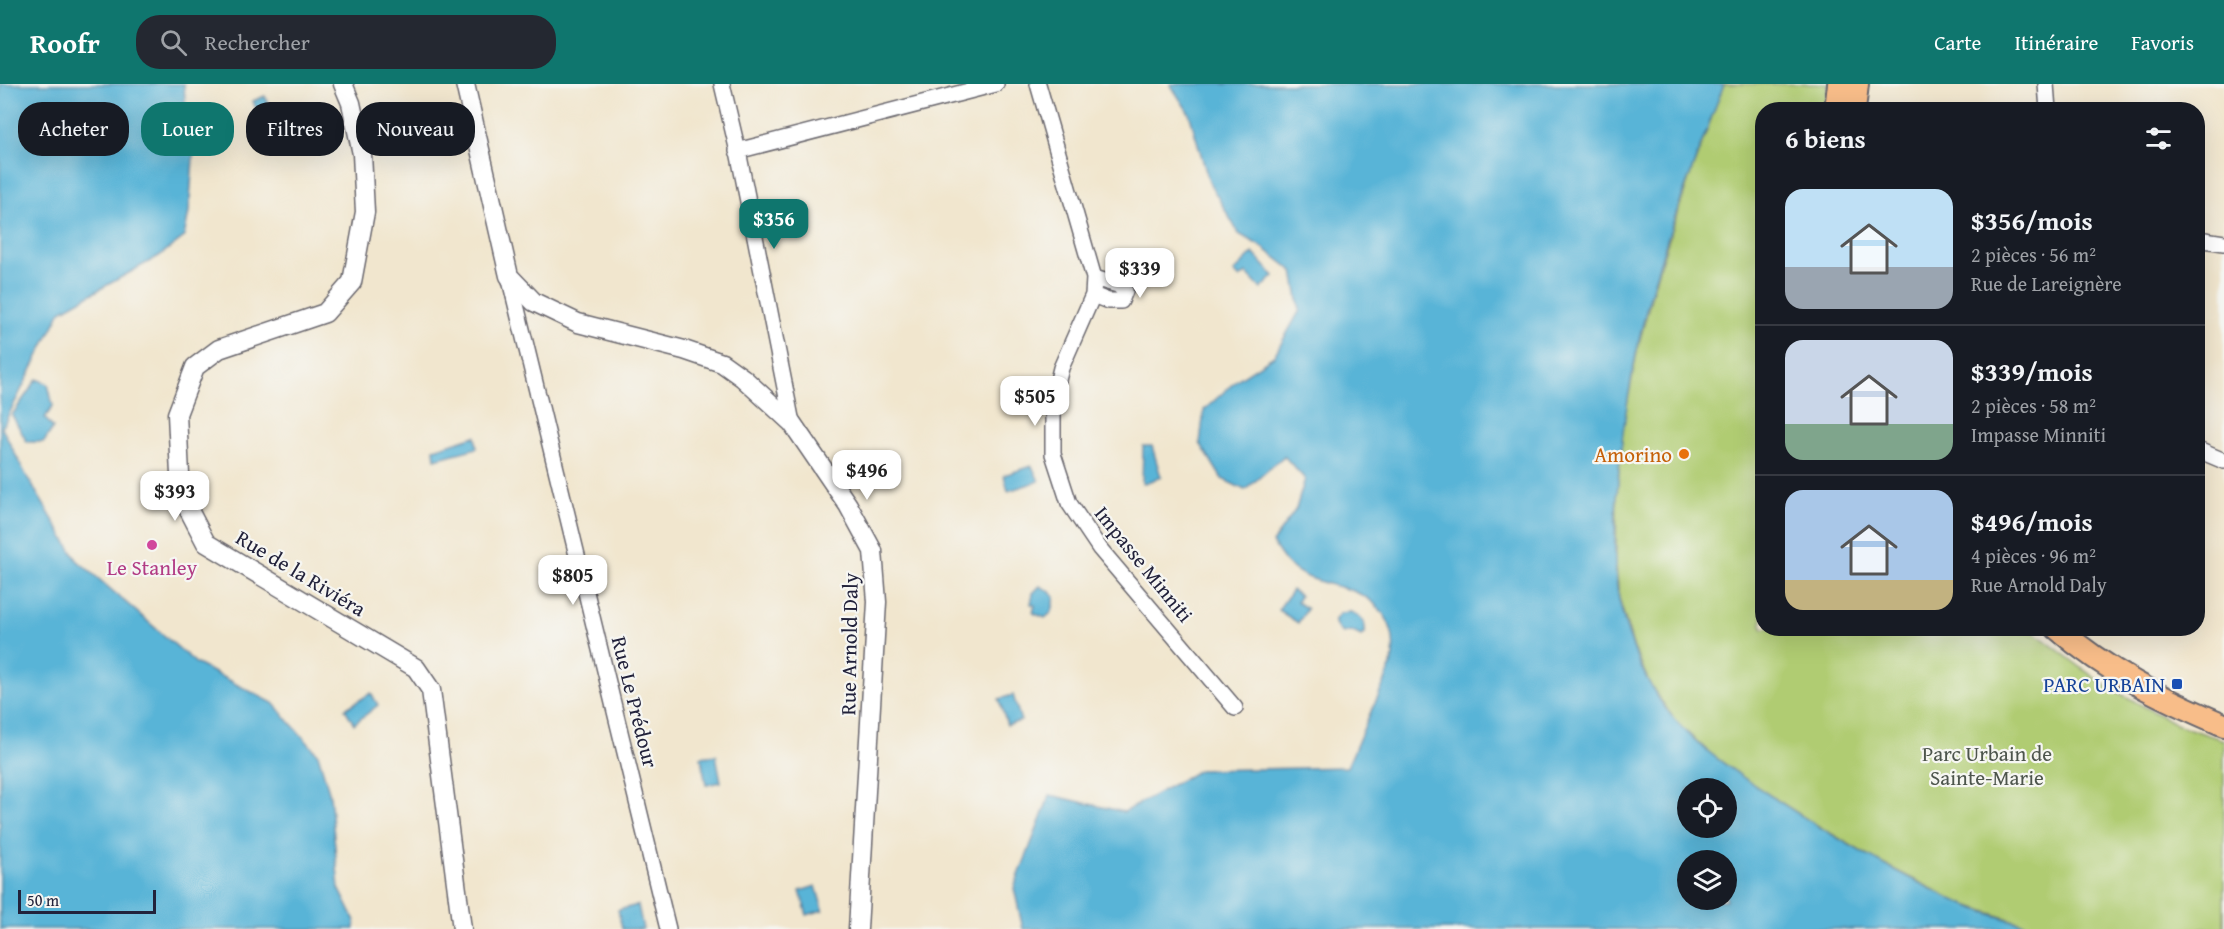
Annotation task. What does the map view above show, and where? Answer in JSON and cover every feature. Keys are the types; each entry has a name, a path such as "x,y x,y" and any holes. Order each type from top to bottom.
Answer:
{"main road":[{"path":"1837,102 1839,84"},
{"path":"1855,102 1857,84"},
{"path":"2066,636 2132,682 2224,725"},
{"path":"2086,636 2123,664 2180,692 2224,710"}],"street":[{"name":"Rue de la Riviéra","path":"343,84 351,103 362,154 365,212 352,282 325,313 219,349 195,367 177,414 181,495 206,543 416,668 431,690 462,929"},
{"path":"465,84 509,276"},
{"path":"722,84 792,423"},
{"path":"737,151 996,84"},
{"name":"Impasse Minniti","path":"1038,84 1095,278 1093,295 1061,368 1053,400 1053,454 1069,503 1100,549 1235,708"},
{"path":"2046,84 2047,102"},
{"path":"2205,240 2224,243"},
{"name":"Rue Arnold Daly","path":"509,276 534,302 578,323 684,350 722,363 743,378 792,423 848,504 873,550 877,602 858,929"},
{"name":"Rue Le Prédour","path":"509,276 668,929"},
{"path":"1093,295 1108,301 1121,301 1125,291 1118,285 1095,278"},
{"path":"2205,453 2224,461"}],"green space":[{"name":"Parc Urbain de Sainte-Marie","path":"1724,84 1828,84 1826,102 1755,102 1755,636 2039,636 2103,684 2178,725 2224,740 2224,929 2039,929 1958,902 1872,858 1807,819 1710,753 1677,723 1651,686 1634,648 1619,598 1616,564 1617,496 1623,427 1638,347 1657,275"}],"water":[{"path":"0,84 184,84 185,102 141,102 141,156 193,156 189,212 184,237 159,256 61,311 2,428 26,475 77,560 197,664 273,703 318,754 330,795 339,888 355,921 355,929 0,929"},
{"path":"1170,84 1724,84 1654,281 1637,349 1624,423 1619,468 1615,568 1619,599 1632,643 1651,686 1675,720 1706,750 1740,775 1819,827 1909,878 1966,905 2039,929 1023,929 1014,888 1050,795 1124,812 1199,770 1347,767 1391,665 1393,641 1391,630 1381,611 1364,596 1300,573 1286,562 1272,543 1296,509 1305,479 1284,456 1245,490 1222,479 1200,443 1204,410 1238,379 1274,356 1300,310 1293,271 1262,247 1239,234 1209,182 1189,113"},
{"path":"265,96 268,102 253,102"},
{"path":"1253,253 1274,276 1261,289 1246,273 1240,278 1234,272"},
{"path":"37,379 48,384 53,406 45,418 53,428 44,442 27,442 12,415"},
{"path":"475,436 477,448 435,459 434,449"},
{"path":"1143,446 1152,446 1161,477 1142,484"},
{"path":"1032,466 1039,481 1008,491 1004,475"},
{"path":"1040,586 1055,597 1052,612 1045,618 1033,613 1035,605 1031,604 1033,593"},
{"path":"1292,590 1300,596 1297,602 1307,609 1298,623 1278,610"},
{"path":"1351,612 1362,620 1365,634 1361,636 1351,631 1343,633 1338,629 1334,621 1340,613"},
{"path":"371,693 378,705 354,724 345,709"},
{"path":"1013,695 1021,721 1007,725 999,699"},
{"path":"716,755 721,782 706,785 701,757"},
{"path":"816,886 823,910 807,915 800,891"},
{"path":"638,905 643,929 622,929 618,910"}],"place":[{"name":"Amorino","path":"1684,454"},
{"name":"Le Stanley","path":"152,545"},
{"name":"PARC URBAIN","path":"2177,684"}]}
